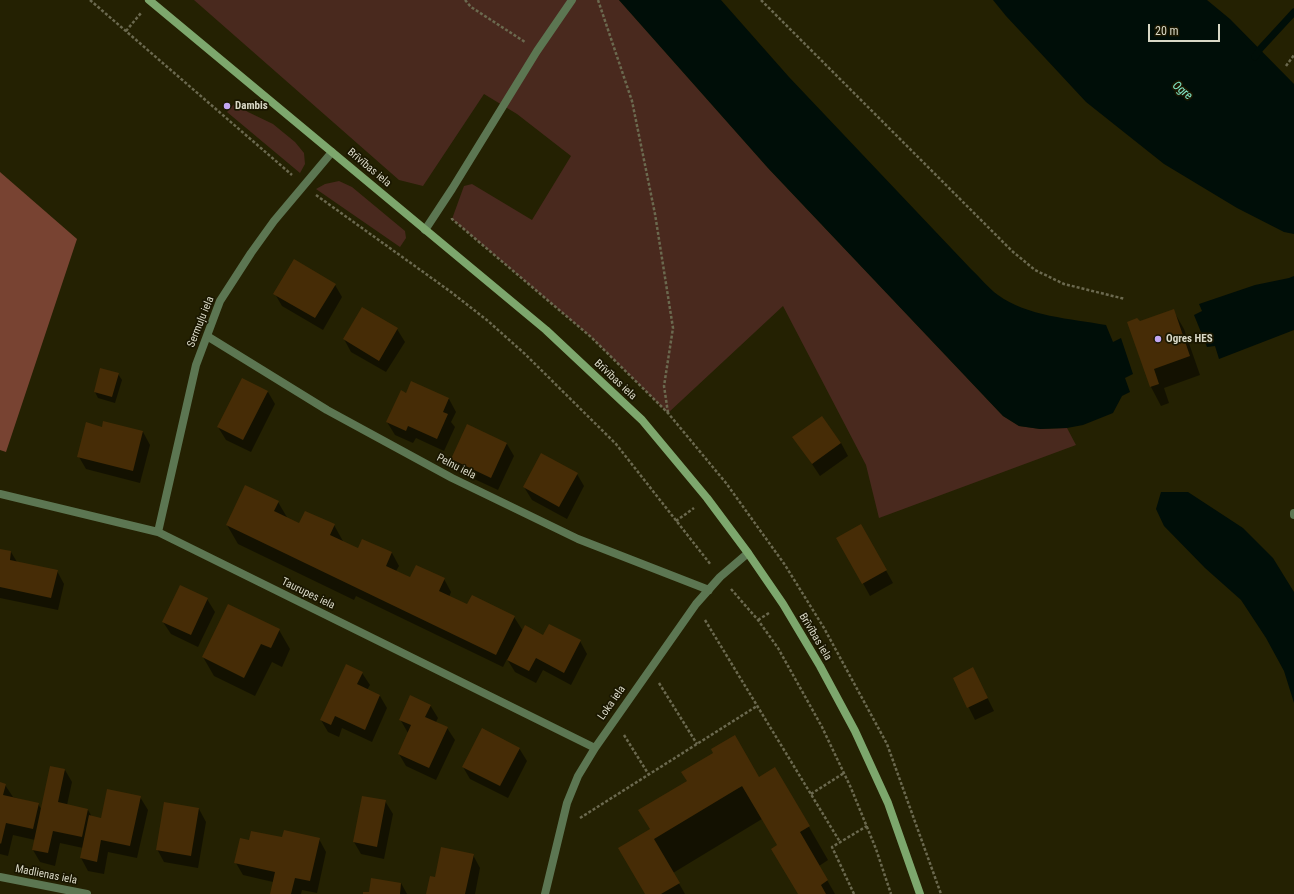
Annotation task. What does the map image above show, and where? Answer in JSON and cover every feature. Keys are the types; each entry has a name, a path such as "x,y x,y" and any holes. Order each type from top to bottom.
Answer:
{"main road":[{"name":"Brīvības iela","path":"149,1 546,330 642,420 707,498 748,553 783,604 820,666 855,732 888,803 920,894"}],"street":[{"path":"425,230 537,51 572,0"},
{"name":"Sermuļu iela","path":"158,532 196,365 220,301 274,221 332,152"},
{"name":"Pelnu iela","path":"207,336 327,410 452,478 578,539 709,590"},
{"name":"Taurupes iela","path":"0,494 158,532 595,748"},
{"name":"Loka iela","path":"546,894 567,803 578,776 614,719 696,604 720,577 748,553"},
{"name":"Madlienas iela","path":"0,877 87,894"}],"path":[{"path":"90,0 304,187 451,292 488,322 525,354 616,444 720,577 758,620 778,648 822,727 844,773 876,849 891,894"},
{"path":"465,0 471,7 531,46"},
{"path":"454,213 452,219 591,337 668,413 664,386 673,328 655,214 632,101 598,0"},
{"path":"761,0 1012,251 1035,270 1064,284 1124,299"},
{"path":"126,31 149,1"},
{"path":"1286,66 1294,55"},
{"path":"696,604 840,842"},
{"path":"650,668 697,744"},
{"path":"560,832 757,706"},
{"path":"614,719 649,775"},
{"path":"811,794 844,773"},
{"path":"854,894 832,847 867,826"}],"shaded area":[{"path":"194,0 619,0 768,168 1003,416 1019,426 1040,429 1067,428 1076,445 879,518 866,465 783,306 668,413 591,337 452,219 464,186 472,184 532,220 571,156 517,114 484,94 423,186 399,180"},
{"path":"235,103 248,112 273,124 295,142 304,153 305,164 300,173 227,112"},
{"path":"0,172 77,239 6,452 0,450"},
{"path":"339,181 352,187 405,231 406,238 400,247 316,189 325,184"}],"water":[{"path":"619,0 721,0 789,77 994,292 1009,302 1022,308 1050,316 1106,325 1113,342 1121,338 1133,374 1125,378 1130,392 1122,396 1113,413 1083,425 1067,428 1040,429 1019,426 1003,416 768,168"},
{"name":"Ogre","path":"993,0 1207,0 1230,19 1294,84 1294,234 1284,232 1237,208 1164,164 1086,102"},
{"path":"1294,276 1294,330 1219,359 1215,346 1207,347 1194,315 1202,311 1199,304 1255,285"},
{"path":"1161,492 1188,492 1243,528 1273,558 1294,592 1294,703 1284,671 1266,638 1241,600 1205,568 1164,526 1156,509"}],"building":[{"path":"294,259 336,284 315,318 273,294"},
{"path":"362,307 398,328 379,361 343,339"},
{"name":"Ogres HES","path":"1174,309 1190,356 1154,369 1159,384 1150,387 1127,322 1137,318 1140,321"},
{"path":"100,368 119,373 112,397 94,392"},
{"path":"242,378 268,391 243,440 217,427"},
{"path":"411,381 449,398 443,412 448,414 437,439 408,426 406,431 386,422 401,390 406,393"},
{"path":"822,416 841,443 812,464 792,437"},
{"path":"103,421 143,431 133,471 77,457 86,422 102,427"},
{"path":"467,424 507,443 491,478 451,459"},
{"path":"541,453 578,473 559,507 523,487"},
{"path":"245,485 279,501 274,511 299,523 305,511 335,524 330,535 358,548 362,539 392,552 386,566 410,577 416,565 445,578 439,591 467,604 472,595 515,616 496,655 226,525"},
{"path":"861,524 887,570 862,584 836,538"},
{"path":"0,549 11,551 10,560 58,570 51,598 0,587"},
{"path":"180,585 208,598 191,635 162,622"},
{"path":"228,604 280,629 271,648 261,644 244,678 202,657"},
{"path":"549,624 581,640 564,673 536,658 529,671 507,660 525,625 543,635"},
{"path":"346,664 363,672 357,684 380,695 365,730 335,716 331,725 320,720"},
{"path":"973,667 988,698 967,708 953,678"},
{"path":"410,695 431,705 425,717 448,727 429,768 398,754 411,725 399,720"},
{"path":"482,728 520,748 500,786 462,767"},
{"path":"735,735 759,777 775,767 810,826 800,832 828,880 821,885 826,894 798,894 771,849 777,845 742,786 654,839 680,883 661,894 645,894 618,848 650,829 638,810 687,781 681,772 713,753 711,749"},
{"path":"50,766 65,769 58,802 88,809 82,837 53,831 48,853 32,850"},
{"path":"0,782 6,784 3,795 39,803 33,829 6,823 1,844 0,843"},
{"path":"107,789 141,796 130,846 101,840 97,862 80,858 89,815 101,818"},
{"path":"362,796 386,800 377,847 353,842"},
{"path":"164,802 199,808 191,856 156,850"},
{"path":"284,830 320,838 310,881 295,878 291,894 270,894 275,872 234,863 240,838 249,840 251,831 282,837"},
{"path":"441,847 474,854 465,894 426,894 430,876 435,877"},
{"path":"371,878 401,883 400,894 363,894 363,892 369,892"}],"waterway":[{"path":"1255,57 1260,49 1294,12"}],"place":[{"name":"Dambis","path":"227,106"},
{"name":"Ogres HES","path":"1158,339"}]}
